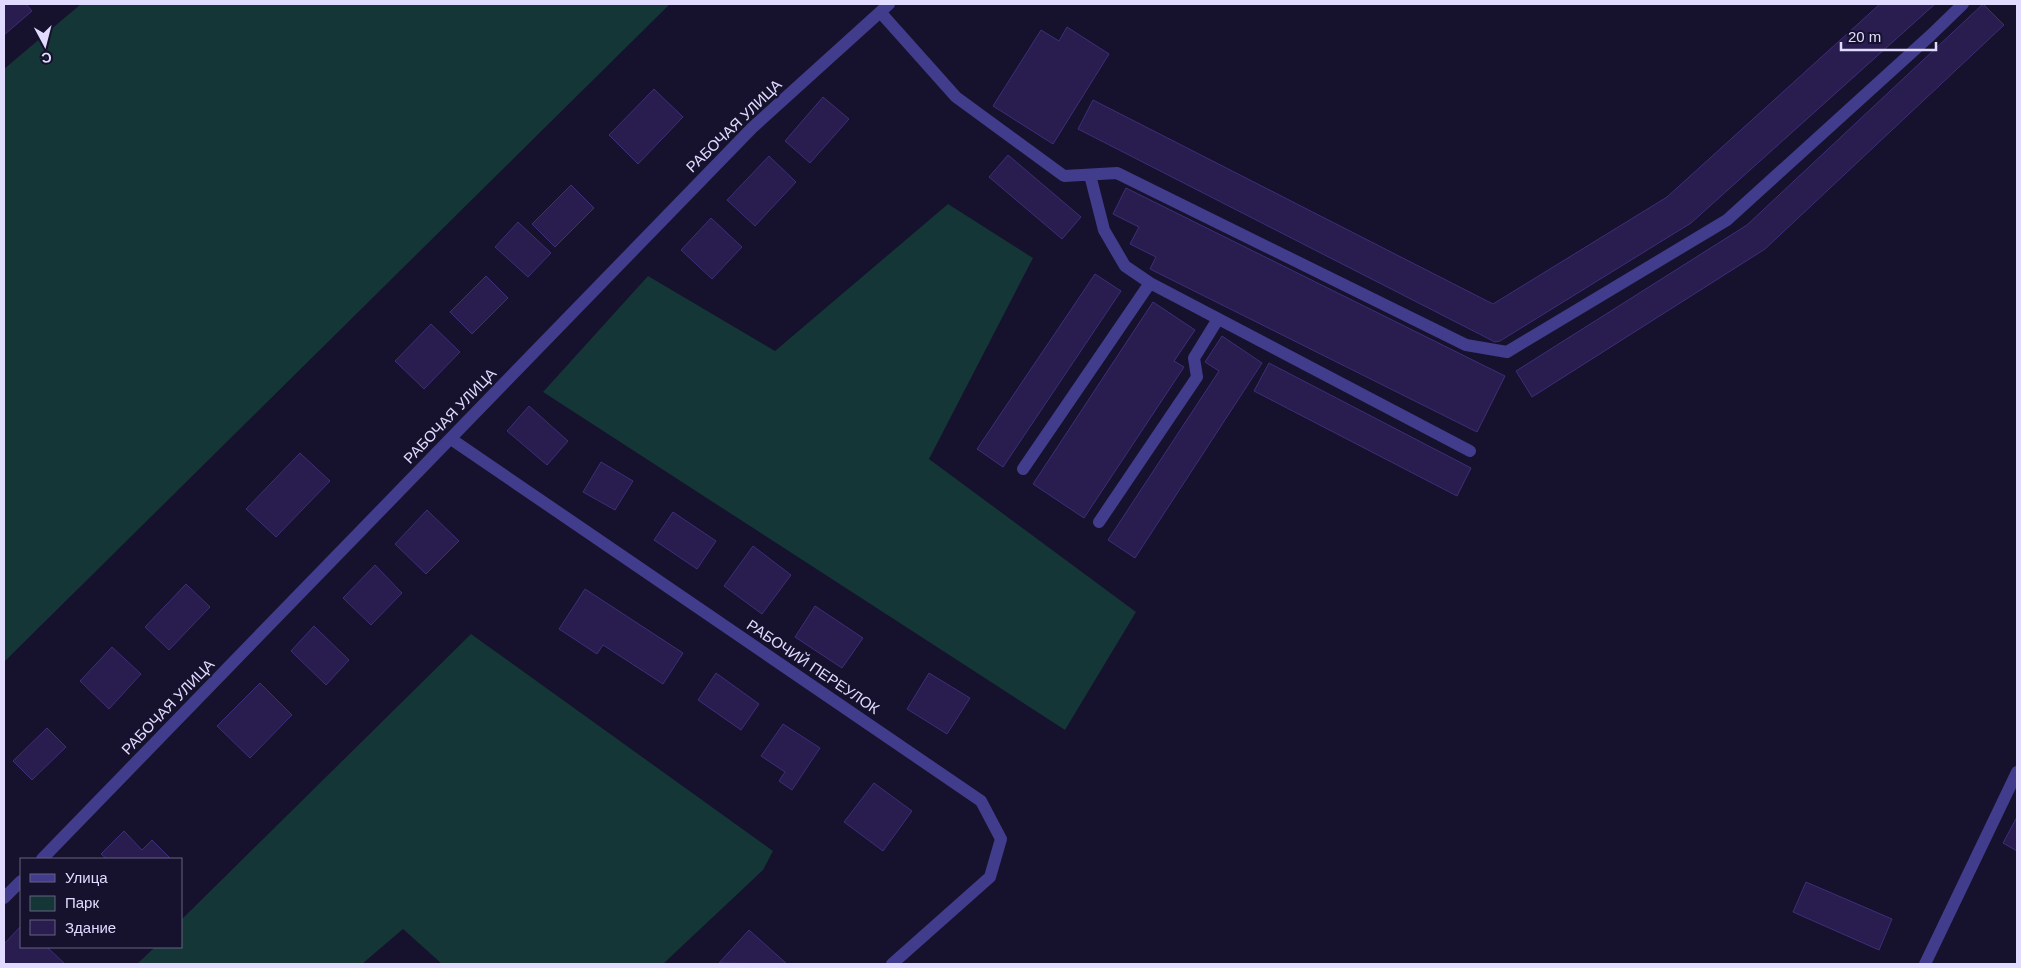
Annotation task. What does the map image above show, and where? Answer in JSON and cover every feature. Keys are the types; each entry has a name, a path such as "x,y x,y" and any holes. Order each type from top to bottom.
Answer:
{"street":[{"path":"885,8 956,97 1064,176 1117,173 1466,345 1507,352 1727,220 1963,4"},
{"name":"РАБОЧАЯ УЛИЦА","path":"43,858 752,128 885,8"},
{"path":"1090,175 1104,230 1125,266 1150,283 1470,451"},
{"path":"1023,468 1150,283"},
{"path":"1099,522 1197,377 1194,358 1218,319"},
{"name":"РАБОЧИЙ ПЕРЕУЛОК","path":"451,439 980,801 1001,839 990,877 892,964"},
{"path":"1925,964 2017,772"},
{"path":"4,898 20,882"}],"green space":[{"path":"81,4 670,4 4,662 4,69"},
{"path":"948,204 1033,258 929,459 1136,612 1065,730 543,392 648,276 775,351"},
{"path":"471,634 773,851 763,870 663,964 442,964 403,929 362,964 137,964 154,948 182,948 182,919"}],"building":[{"path":"4,4 26,4 32,11 4,35"},
{"path":"1880,4 1935,4 1691,223 1500,341 1495,342 1078,129 1093,100 1493,304 1667,197"},
{"path":"1983,4 2004,25 1765,249 1532,397 1516,371 1747,225"},
{"path":"1067,27 1109,54 1053,144 993,106 1041,30 1059,41"},
{"path":"654,89 683,117 638,164 609,135"},
{"path":"823,97 849,119 810,163 785,141"},
{"path":"1008,155 1081,217 1062,239 989,177"},
{"path":"769,156 796,182 755,226 727,200"},
{"path":"571,185 594,208 555,247 532,224"},
{"path":"1126,188 1505,376 1477,432 1150,269 1156,257 1130,244 1139,227 1113,214"},
{"path":"711,218 742,247 712,279 681,250"},
{"path":"518,222 551,253 528,277 495,247"},
{"path":"1095,274 1121,291 1003,467 977,449"},
{"path":"486,276 508,298 472,334 450,312"},
{"path":"1153,302 1195,330 1174,361 1184,367 1084,518 1033,484"},
{"path":"431,324 460,352 424,389 395,361"},
{"path":"1222,336 1262,363 1135,558 1108,540 1219,371 1205,362"},
{"path":"1269,363 1471,468 1457,496 1254,391"},
{"path":"529,406 568,441 547,465 507,431"},
{"path":"300,453 330,481 276,537 246,509"},
{"path":"601,462 633,481 615,510 583,492"},
{"path":"427,510 459,541 426,574 395,544"},
{"path":"673,512 716,541 697,569 654,540"},
{"path":"753,546 791,575 762,614 724,586"},
{"path":"375,565 402,593 371,625 343,598"},
{"path":"186,584 210,607 169,650 145,627"},
{"path":"585,589 683,653 663,684 603,645 597,654 559,629"},
{"path":"815,606 863,638 842,668 795,637"},
{"path":"314,626 349,660 326,685 291,651"},
{"path":"112,647 141,674 109,709 80,681"},
{"path":"716,673 759,704 741,730 698,700"},
{"path":"929,673 970,698 947,734 907,709"},
{"path":"260,683 292,715 250,758 217,726"},
{"path":"783,724 820,748 792,790 779,781 785,772 761,756"},
{"path":"47,728 66,747 32,780 13,761"},
{"path":"874,783 912,811 883,851 844,822"},
{"path":"2017,817 2017,851 2003,843"},
{"path":"124,831 142,850 152,840 170,858 106,858 101,854"},
{"path":"1806,882 1892,919 1879,950 1793,912"},
{"path":"20,927 20,948 48,948 65,964 4,964 4,944"},
{"path":"749,930 787,964 719,963"}]}
